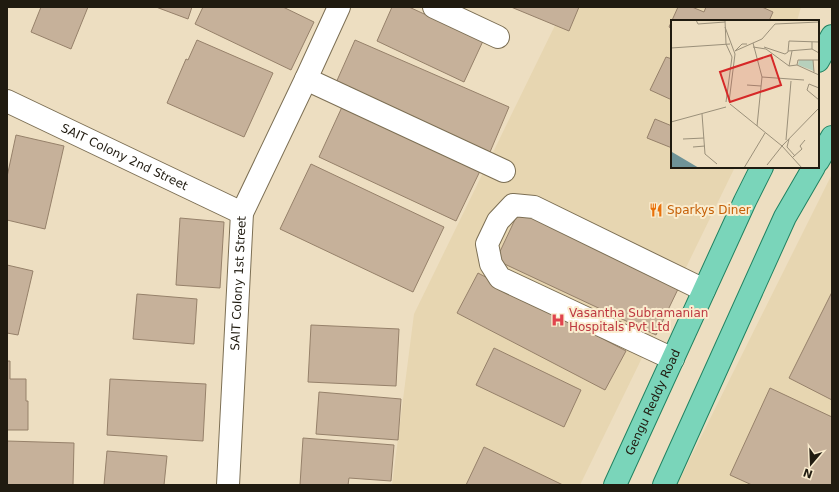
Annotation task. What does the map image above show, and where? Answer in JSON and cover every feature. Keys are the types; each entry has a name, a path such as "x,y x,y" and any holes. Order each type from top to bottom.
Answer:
{"main road":[{"path":"819,59 832,36"},
{"path":"819,159 832,137"},
{"name":"Gengu Reddy Road","path":"615,485 762,168"},
{"path":"664,485 785,217 813,168"}],"street":[{"name":"SAIT Colony 1st Street","path":"228,485 242,213 339,7"},
{"path":"434,7 498,37"},
{"path":"306,79 504,171"},
{"name":"SAIT Colony 2nd Street","path":"7,101 242,213"},
{"path":"672,359 500,278 491,264 487,244 498,221 513,205 534,207 704,290"}],"shaded area":[{"path":"564,7 801,7 797,20 671,20 671,168 735,168 580,485 392,485 414,314"},
{"path":"832,174 832,485 677,485"}],"building":[{"path":"41,7 88,7 71,49 31,32"},
{"path":"156,7 192,7 188,19"},
{"path":"203,7 283,7 314,22 291,70 195,24"},
{"path":"392,7 409,7 483,41 464,82 377,41"},
{"path":"511,7 579,7 569,31"},
{"path":"678,7 692,7 704,12 706,7 762,7 773,12 769,20 672,20"},
{"path":"197,40 273,73 244,137 167,103 186,59 188,60"},
{"path":"355,40 509,107 490,152 335,85"},
{"path":"666,57 671,59 671,100 650,90"},
{"path":"342,107 480,171 456,221 319,157"},
{"path":"655,119 671,126 671,148 647,138"},
{"path":"16,135 64,146 45,229 7,220 7,177"},
{"path":"311,164 444,227 413,292 280,229"},
{"path":"519,211 679,287 656,335 496,260"},
{"path":"180,218 224,222 220,288 176,285"},
{"path":"7,265 33,271 18,335 7,333"},
{"path":"478,273 626,351 605,390 457,313"},
{"path":"832,292 832,400 789,378"},
{"path":"137,294 197,299 194,344 133,339"},
{"path":"311,325 399,329 396,386 308,382"},
{"path":"494,348 581,390 564,427 476,385"},
{"path":"7,361 10,361 10,379 26,379 28,430 7,430"},
{"path":"110,379 206,384 203,441 107,435"},
{"path":"770,388 832,417 832,485 752,485 730,475"},
{"path":"319,392 401,399 398,440 316,434"},
{"path":"303,438 394,445 391,481 349,478 348,485 300,485"},
{"path":"7,441 74,443 73,485 7,485"},
{"path":"484,447 563,485 466,485"},
{"path":"107,451 167,456 164,485 104,485"}],"place":[{"name":"Sparkys Diner","path":"656,210"},
{"name":"Vasantha Subramanian Hospitals Pvt Ltd","path":"558,320"}]}
